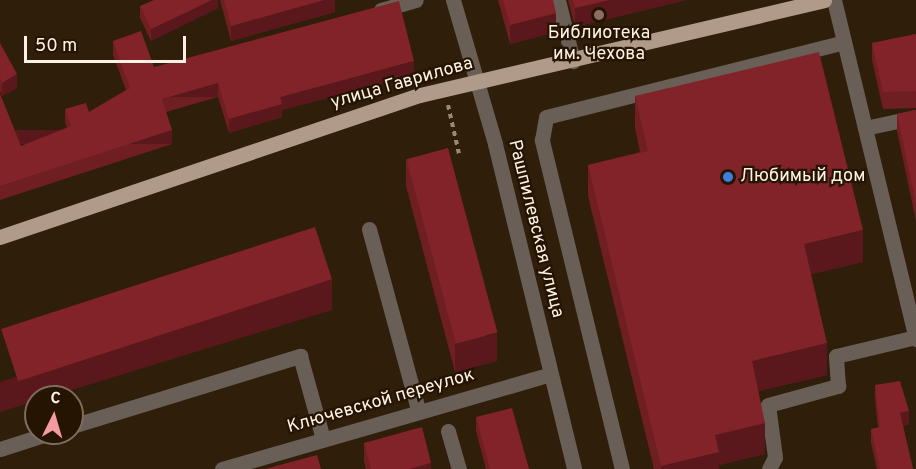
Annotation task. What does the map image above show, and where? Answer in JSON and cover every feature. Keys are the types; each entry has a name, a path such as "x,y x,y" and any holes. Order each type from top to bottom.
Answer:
{"main road":[{"name":"улица Гаврилова","path":"0,237 444,89 573,61 824,0"}],"street":[{"path":"360,15 416,0"},
{"name":"Рашпилевская улица","path":"453,0 477,82 574,469"},
{"path":"558,0 573,61"},
{"path":"769,469 775,457 768,405 838,386 830,358 916,338 834,0"},
{"path":"622,469 542,140 546,117 844,42"},
{"path":"865,128 916,117"},
{"path":"369,229 418,410"},
{"path":"84,422 300,356 323,439"},
{"name":"Ключевской переулок","path":"222,469 418,410 551,374"},
{"path":"448,431 459,469"},
{"path":"0,448 24,441"}],"path":[{"path":"444,89 459,154"}],"building":[{"path":"154,0 212,0 151,29 140,6"},
{"path":"224,0 324,0 231,26"},
{"path":"503,0 553,0 556,13 510,25"},
{"path":"573,0 609,0 575,8"},
{"path":"399,1 414,61 280,97 282,104 229,119 218,83 162,99 172,130 0,186 0,94 21,146 71,126 65,109 86,103 89,112 130,88 113,41 141,31 154,67"},
{"path":"916,34 916,91 883,92 872,43"},
{"path":"0,43 17,74 2,83 0,78"},
{"path":"819,52 863,230 804,244 827,343 752,361 765,423 715,435 719,452 661,466 588,165 648,151 635,96"},
{"path":"916,110 916,204 897,114"},
{"path":"448,148 497,332 456,344 406,159"},
{"path":"315,227 332,279 18,381 1,329"},
{"path":"900,381 909,411 900,413 913,469 880,469 871,429 880,427 875,385"},
{"path":"512,408 529,469 490,469 476,417"},
{"path":"422,427 431,463 409,469 371,469 364,443"},
{"path":"317,455 321,469 265,469"}],"place":[{"name":"Библиотека им. Чехова","path":"599,15"},
{"name":"Любимый дом","path":"728,177"}]}
